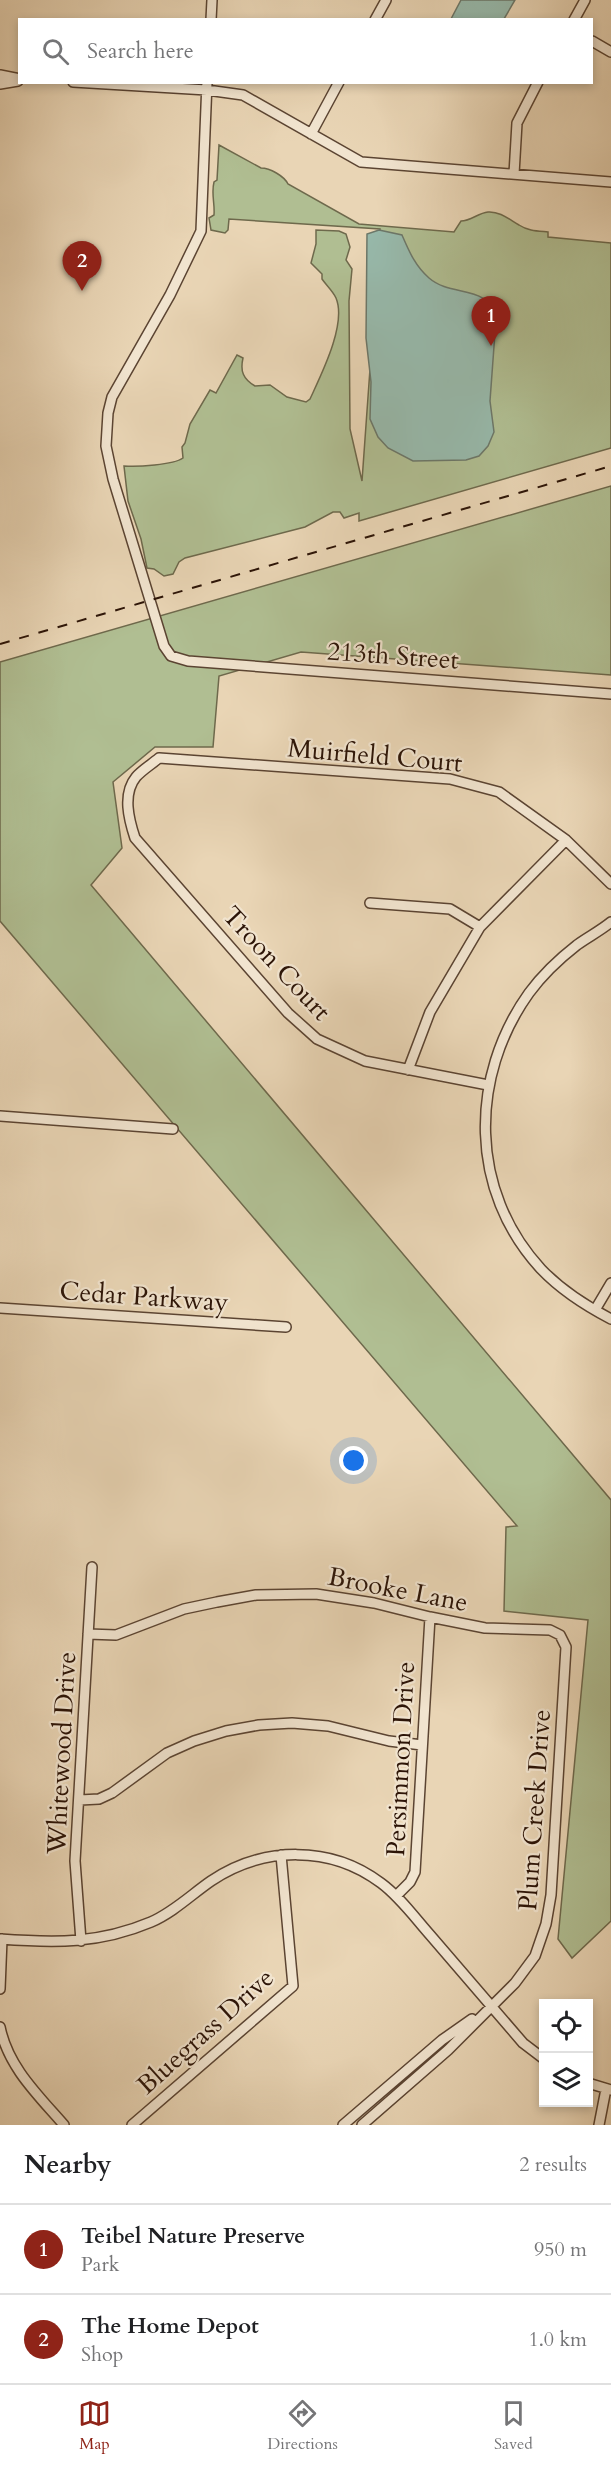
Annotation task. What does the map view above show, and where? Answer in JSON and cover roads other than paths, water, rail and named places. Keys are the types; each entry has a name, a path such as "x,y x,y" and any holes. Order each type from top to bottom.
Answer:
{"street":[{"path":"211,18 212,0"},
{"path":"376,18 386,0"},
{"path":"575,18 585,0"},
{"path":"593,42 611,52"},
{"path":"0,75 18,80"},
{"path":"0,84 18,80"},
{"path":"140,84 207,86 243,95 361,162 611,182"},
{"path":"311,134 338,84"},
{"path":"514,174 517,123 537,84"},
{"name":"213th Street","path":"207,86 201,231 170,295 112,397 106,433 107,453 113,478 161,637 171,656 188,661 611,694"},
{"name":"Muirfield Court","path":"143,772 159,758 450,779 499,792 566,840 611,884"},
{"name":"Troon Court","path":"143,772 136,777 130,789 128,817 135,838 288,1013 317,1039 364,1061 488,1085"},
{"path":"408,1070 430,1012 480,927 566,840"},
{"path":"370,903 450,909 480,927"},
{"path":"611,922 552,966 512,1018 497,1052 488,1085 485,1109 487,1151 497,1195 506,1216 540,1267 561,1287 611,1319"},
{"path":"0,1116 174,1129"},
{"path":"595,1310 611,1283"},
{"name":"Cedar Parkway","path":"0,1308 286,1327"},
{"name":"Whitewood Drive","path":"81,1941 75,1861 92,1567"},
{"name":"Brooke Lane","path":"88,1634 116,1635 195,1607 256,1595 316,1594 350,1598 485,1628 550,1630 560,1635"},
{"name":"Persimmon Drive","path":"396,1896 410,1882 415,1872 430,1617"},
{"name":"Plum Creek Drive","path":"362,2125 448,2050 515,1983 535,1956 546,1924 551,1895 566,1647 560,1635"},
{"path":"80,1800 99,1799 167,1753 194,1741 226,1731 259,1725 292,1723 328,1726 388,1741 422,1745"},
{"path":"0,1989 1,1939 45,1943 112,1936 154,1921 213,1880 248,1862 281,1855 299,1854 336,1859 365,1872 396,1896 523,2043 539,2056"},
{"name":"Bluegrass Drive","path":"132,2125 293,1986 281,1855"},
{"name":"Plum Creek Drive","path":"343,2125 442,2040 491,2005"},
{"path":"0,2027 12,2062 64,2125"},
{"path":"593,2085 608,2090 599,2125"}],"railway":[{"path":"0,644 611,466"}],"place":[{"name":"The Home Depot","path":"82,291"},
{"name":"Teibel Nature Preserve","path":"491,346"}]}
